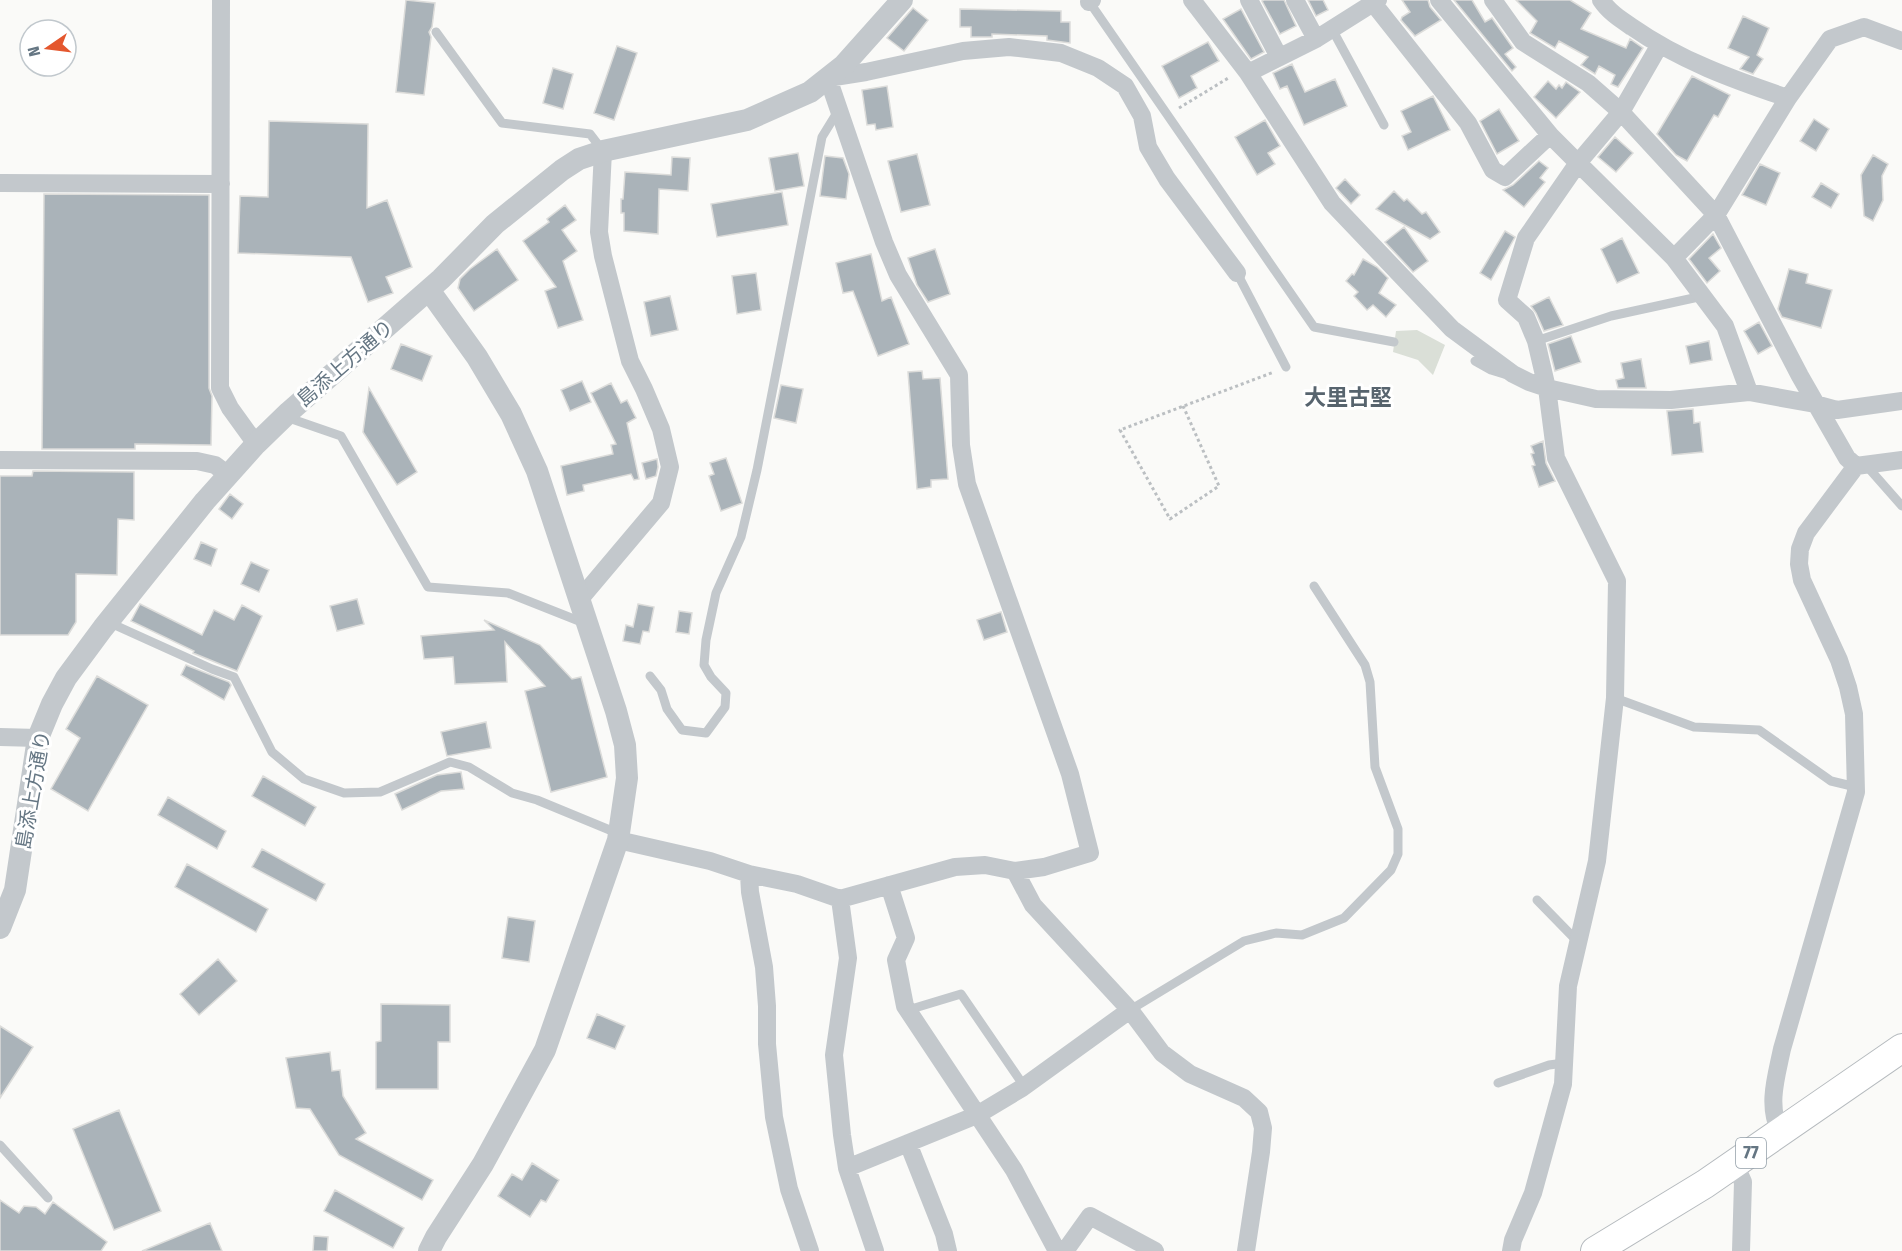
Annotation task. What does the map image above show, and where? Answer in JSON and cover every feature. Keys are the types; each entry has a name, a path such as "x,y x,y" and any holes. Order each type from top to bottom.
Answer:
{"main road":[{"name":"77","path":"1595,1251 1705,1184 1902,1048"}],"street":[{"path":"221,0 220,388 230,408 256,444"},
{"name":"島添上方通り","path":"0,928 15,890 38,738 52,704 66,678 108,622 227,474 256,444 284,416 429,290 495,224 546,181 579,159 603,151 747,120 810,92 843,66 902,0"},
{"path":"1192,0 1246,70 1332,203 1452,329 1513,374 1547,388 1596,399 1660,400 1749,392 1837,410 1902,401"},
{"path":"1249,0 1279,57"},
{"path":"1294,0 1316,39"},
{"path":"1439,0 1550,135 1674,258 1725,326 1749,392"},
{"path":"1493,0 1522,42 1588,83 1621,112 1716,216 1815,404 1847,458 1861,465 1902,460"},
{"path":"1600,0 1608,10 1659,46 1737,81 1788,98"},
{"path":"1246,70 1316,39 1368,3 1468,123 1493,170 1505,177 1550,135"},
{"path":"1674,258 1716,216 1788,98 1830,39 1864,27 1902,41"},
{"path":"1511,1251 1513,1240 1533,1192 1563,1084 1568,986 1597,861 1615,698 1617,581 1556,458 1547,388 1536,341 1526,317 1508,300 1526,238 1578,163 1621,112 1659,46"},
{"path":"619,837 710,861 749,874 797,884 840,899 955,867 985,865 1015,872 1044,867 1090,853 1070,774 967,484 962,445 959,375 898,275 884,242 828,78 963,51 1010,47 1061,53 1098,68 1125,86 1142,116 1148,147 1167,179 1237,273"},
{"path":"580,599 661,502 670,467 661,429 630,361 603,256 599,232 603,151"},
{"path":"0,183 221,184"},
{"path":"429,290 477,357 511,414 537,471 616,711 625,745 627,778 619,837 545,1050 489,1155 429,1251"},
{"path":"0,460 197,461 214,465 227,474"},
{"path":"1780,1132 1774,1119 1775,1081 1856,792 1854,714 1848,687 1839,660 1808,595 1799,564 1800,549 1806,533 1861,465"},
{"path":"0,737 38,738"},
{"path":"1015,872 1033,905 1130,1010 1162,1053 1190,1074 1244,1098 1259,1112 1263,1128 1261,1152 1246,1251"},
{"path":"749,874 750,892 764,967 767,1044 774,1117 789,1189 810,1251"},
{"path":"889,885 906,938 896,960 905,1006 1014,1170 1057,1251"},
{"path":"840,899 848,958 834,1055 847,1168 875,1251"},
{"path":"847,1168 977,1115 1024,1086 1130,1010"},
{"path":"908,1143 944,1234 948,1251"},
{"path":"1735,1164 1743,1182 1741,1251"},
{"path":"1065,1251 1090,1216 1155,1251"}],"lane":[{"path":"1090,1 1314,327 1394,342"},
{"path":"1332,29 1384,125"},
{"path":"436,32 502,123 590,134 603,151"},
{"path":"1131,96 1150,90"},
{"path":"650,676 662,690 667,709 682,729 706,733 725,707 726,693 711,677 704,665 706,640 716,593 741,537 757,470 822,137 839,109"},
{"path":"1237,273 1286,367"},
{"path":"1536,341 1611,316 1703,296"},
{"path":"1474,361 1503,374 1513,374"},
{"path":"284,416 341,436 428,587 508,593 587,624"},
{"path":"1861,465 1902,506"},
{"path":"1130,1010 1244,941 1276,933 1302,935 1344,918 1391,870 1398,854 1398,829 1375,767 1370,682 1365,665 1314,586"},
{"path":"108,622 234,677 272,752 304,779 344,793 380,792 450,762 470,767 512,793 537,800 619,837"},
{"path":"1615,698 1694,727 1759,730 1831,781 1856,787"},
{"path":"1537,900 1578,942"},
{"path":"908,1010 960,994 1024,1086"},
{"path":"1498,1083 1549,1065 1564,1063"},
{"path":"0,1145 48,1198"}],"path":[{"path":"1167,115 1246,70"},
{"path":"1184,406 1219,486 1170,519 1120,430 1286,367"}],"shaded area":[{"path":"1417,330 1445,345 1433,375 1418,360 1393,352 1396,331"}],"building":[{"path":"406,0 435,3 432,27 429,32 431,37 424,95 396,92"},
{"path":"1284,0 1296,26 1280,34 1262,1"},
{"path":"1308,0 1323,0 1328,10 1316,16"},
{"path":"1402,0 1428,0 1430,7 1441,20 1415,36 1401,20 1410,12"},
{"path":"1454,0 1472,0 1485,22 1492,18 1513,48 1505,54 1516,67 1512,71"},
{"path":"1516,0 1570,0 1591,13 1581,29 1626,48 1630,39 1643,48 1618,87 1611,84 1615,75 1599,66 1595,74 1581,65 1588,57 1559,41 1555,48 1530,33 1537,21"},
{"path":"913,8 928,20 904,51 887,38"},
{"path":"960,9 1061,11 1061,22 1070,22 1070,43 1047,40 1047,36 992,34 992,37 971,37 971,27 960,27"},
{"path":"1241,9 1264,52 1251,59 1223,19"},
{"path":"1743,16 1769,28 1757,55 1763,59 1753,74 1740,69 1749,57 1728,48"},
{"path":"1208,42 1219,61 1191,76 1197,88 1179,98 1162,66"},
{"path":"617,46 637,53 614,120 594,113"},
{"path":"1292,64 1305,92 1335,79 1347,106 1304,125 1287,86 1280,89 1273,73"},
{"path":"553,68 573,74 563,109 543,103"},
{"path":"1692,76 1730,95 1718,117 1714,115 1687,161 1676,155 1657,134"},
{"path":"1548,81 1556,89 1559,85 1562,88 1566,82 1580,92 1556,118 1534,97"},
{"path":"887,86 893,127 876,130 875,124 867,125 862,90"},
{"path":"1433,96 1450,130 1408,150 1402,136 1411,132 1401,111"},
{"path":"1499,109 1519,141 1497,154 1480,121"},
{"path":"1814,119 1829,129 1816,151 1800,141"},
{"path":"1265,120 1280,146 1268,153 1275,164 1257,175 1235,137"},
{"path":"269,121 368,124 367,208 387,200 412,267 386,277 393,293 368,302 351,257 238,253 240,196 268,197"},
{"path":"1615,137 1633,153 1616,172 1598,157"},
{"path":"798,153 804,186 775,191 769,158"},
{"path":"917,154 930,205 901,212 888,161"},
{"path":"1873,155 1888,164 1882,176 1883,200 1873,221 1864,216 1861,175"},
{"path":"825,156 843,158 849,174 846,199 820,196"},
{"path":"672,157 690,158 688,191 659,189 658,234 624,231 621,199 623,199 625,172 671,175"},
{"path":"1539,161 1548,168 1540,178 1545,182 1524,207 1503,190 1513,185"},
{"path":"1760,164 1780,173 1766,205 1742,195"},
{"path":"1345,179 1360,195 1351,204 1336,188"},
{"path":"1821,183 1839,194 1831,208 1812,197"},
{"path":"1394,191 1404,201 1407,199 1422,214 1426,212 1440,232 1430,239 1376,209"},
{"path":"782,192 788,225 717,237 711,204"},
{"path":"44,194 209,195 211,445 135,444 135,449 42,449"},
{"path":"565,205 576,220 562,230 577,251 563,261 583,320 558,328 545,291 556,287 523,241 549,222 547,219"},
{"path":"1404,227 1428,261 1413,272 1385,242"},
{"path":"1505,231 1515,237 1491,280 1480,273"},
{"path":"1713,234 1721,248 1709,258 1720,271 1707,283 1689,259"},
{"path":"1622,238 1639,273 1617,283 1601,249"},
{"path":"497,249 518,280 474,311 458,288 460,279"},
{"path":"935,249 950,294 928,302 917,285 908,258"},
{"path":"871,254 882,301 891,297 909,344 878,356 853,291 843,293 836,263"},
{"path":"1363,259 1377,267 1388,278 1379,293 1396,305 1386,317 1373,305 1367,310 1354,296 1358,292 1346,281 1352,274 1354,275"},
{"path":"1789,269 1808,274 1806,283 1832,290 1821,328 1782,317 1778,309"},
{"path":"756,273 761,310 737,314 732,276"},
{"path":"670,296 678,330 651,336 644,302"},
{"path":"1549,297 1563,325 1544,331 1531,306"},
{"path":"1759,322 1772,346 1758,354 1744,331"},
{"path":"1571,336 1581,362 1555,371 1548,344"},
{"path":"1709,341 1712,360 1690,364 1686,346"},
{"path":"401,344 432,356 422,381 391,369"},
{"path":"1641,359 1646,388 1618,388 1616,380 1624,378 1621,363"},
{"path":"922,371 923,379 940,378 948,479 931,480 931,487 917,489 908,372"},
{"path":"582,381 591,402 570,411 561,390"},
{"path":"611,383 621,403 627,400 636,418 627,423 639,479 634,480 631,474 583,485 584,491 567,495 561,466 613,454 611,445 616,444 591,393"},
{"path":"781,385 803,389 796,423 774,418"},
{"path":"369,388 417,472 397,485 363,432"},
{"path":"1693,409 1694,423 1700,422 1703,452 1672,455 1667,411"},
{"path":"1543,441 1546,463 1555,481 1539,487 1532,466 1535,465 1531,446"},
{"path":"726,458 742,503 721,511 709,476 714,474 710,463"},
{"path":"657,459 656,476 646,479 642,463"},
{"path":"33,471 134,472 134,520 118,519 117,575 76,574 76,622 68,635 0,635 0,476 32,476"},
{"path":"230,494 243,504 232,519 219,509"},
{"path":"201,542 217,549 211,566 194,559"},
{"path":"251,562 269,570 259,592 241,584"},
{"path":"357,599 364,624 337,631 330,606"},
{"path":"140,604 202,635 214,610 234,620 242,605 262,616 237,671 193,653 194,651 131,621"},
{"path":"638,604 654,607 649,632 643,631 640,644 623,641 626,625 633,627"},
{"path":"679,611 692,613 689,634 676,632"},
{"path":"1001,612 1007,632 984,640 977,620"},
{"path":"484,620 540,645 572,679 581,677 607,777 551,792 525,691 545,686 505,642 507,682 455,684 453,657 424,659 421,636 494,630"},
{"path":"186,665 229,682 231,685 224,700 181,675"},
{"path":"97,676 148,705 88,811 51,789 80,738 66,729"},
{"path":"486,722 491,748 447,756 441,732"},
{"path":"461,772 464,789 441,791 402,810 395,794 437,775"},
{"path":"263,776 316,807 305,826 252,796"},
{"path":"168,797 226,831 217,849 158,815"},
{"path":"262,849 325,884 316,901 252,867"},
{"path":"187,864 268,909 256,932 175,887"},
{"path":"508,917 535,921 529,962 502,958"},
{"path":"218,959 237,981 199,1015 180,994"},
{"path":"381,1004 450,1005 450,1042 438,1042 438,1089 376,1089 376,1042 381,1041"},
{"path":"597,1014 625,1026 615,1049 587,1038"},
{"path":"0,1026 33,1047 0,1098"},
{"path":"330,1052 332,1071 340,1070 343,1096 366,1133 356,1139 433,1180 422,1200 339,1155 310,1109 296,1108 286,1058"},
{"path":"119,1110 161,1211 114,1230 73,1129"},
{"path":"532,1163 559,1180 546,1202 541,1200 530,1217 498,1196 512,1174 522,1180"},
{"path":"335,1190 404,1228 393,1248 324,1211"},
{"path":"0,1200 19,1213 24,1206 36,1207 45,1214 53,1202 107,1242 101,1251 0,1251"},
{"path":"210,1223 222,1251 142,1251"},
{"path":"314,1236 328,1237 327,1251 313,1251"}],"district":[{"name":"大里古堅","path":"1348,397"}]}
